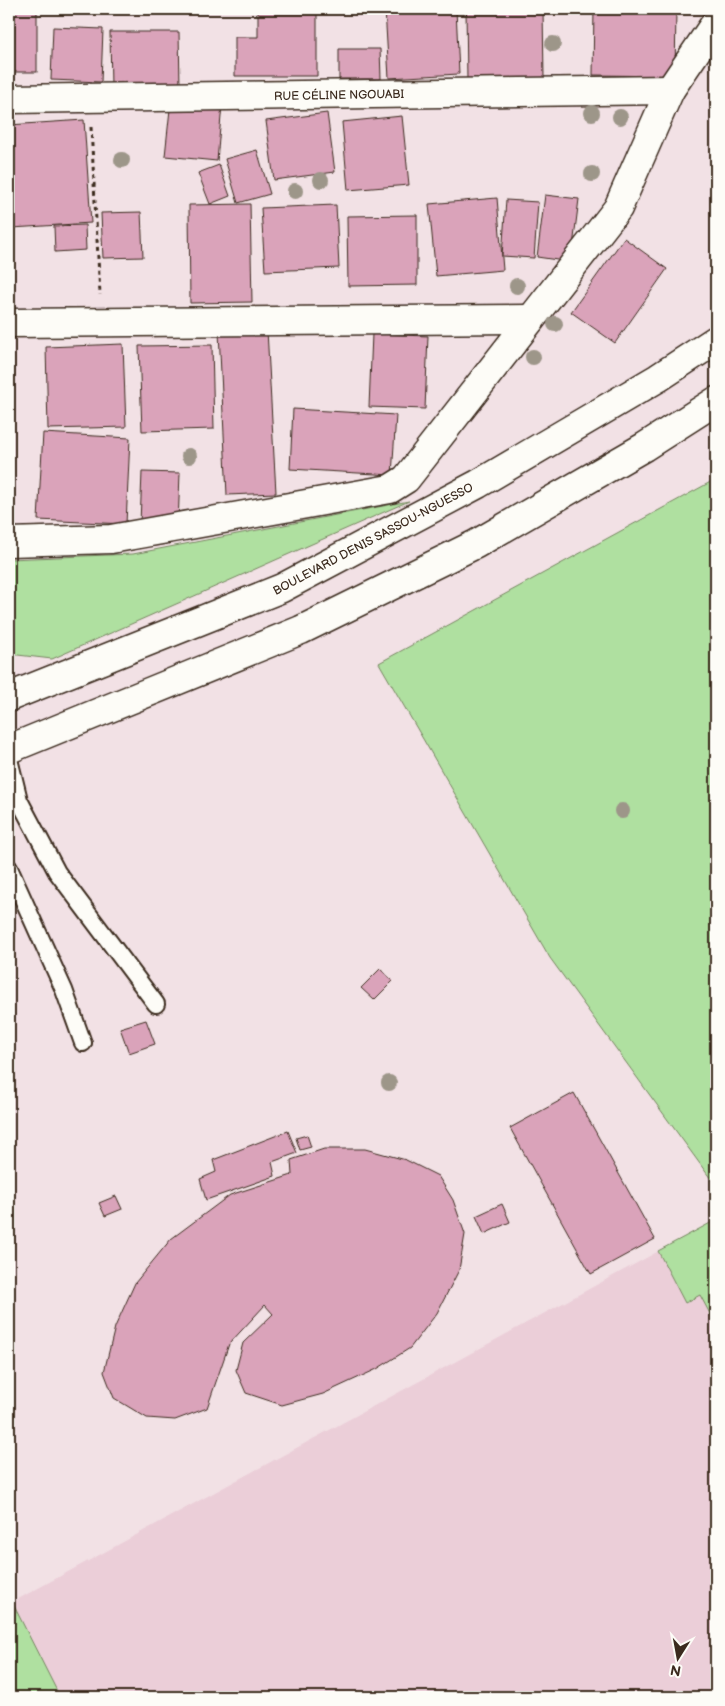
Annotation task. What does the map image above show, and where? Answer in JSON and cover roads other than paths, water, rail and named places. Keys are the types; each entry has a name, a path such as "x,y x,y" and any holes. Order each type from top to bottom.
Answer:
{"street":[{"path":"9,542 111,538 390,489 406,478 618,208 670,90 716,22"},
{"name":"RUE CÉLINE NGOUABI","path":"9,99 670,90"},
{"path":"9,323 529,319"},
{"name":"BOULEVARD DENIS SASSOU-NGUESSO","path":"9,697 282,588 478,484 658,378 716,340"},
{"path":"9,749 301,630 476,544 644,447 716,401"}],"lane":[{"path":"9,759 19,800 57,872 156,1004"},
{"path":"9,868 64,990 83,1043"}]}
